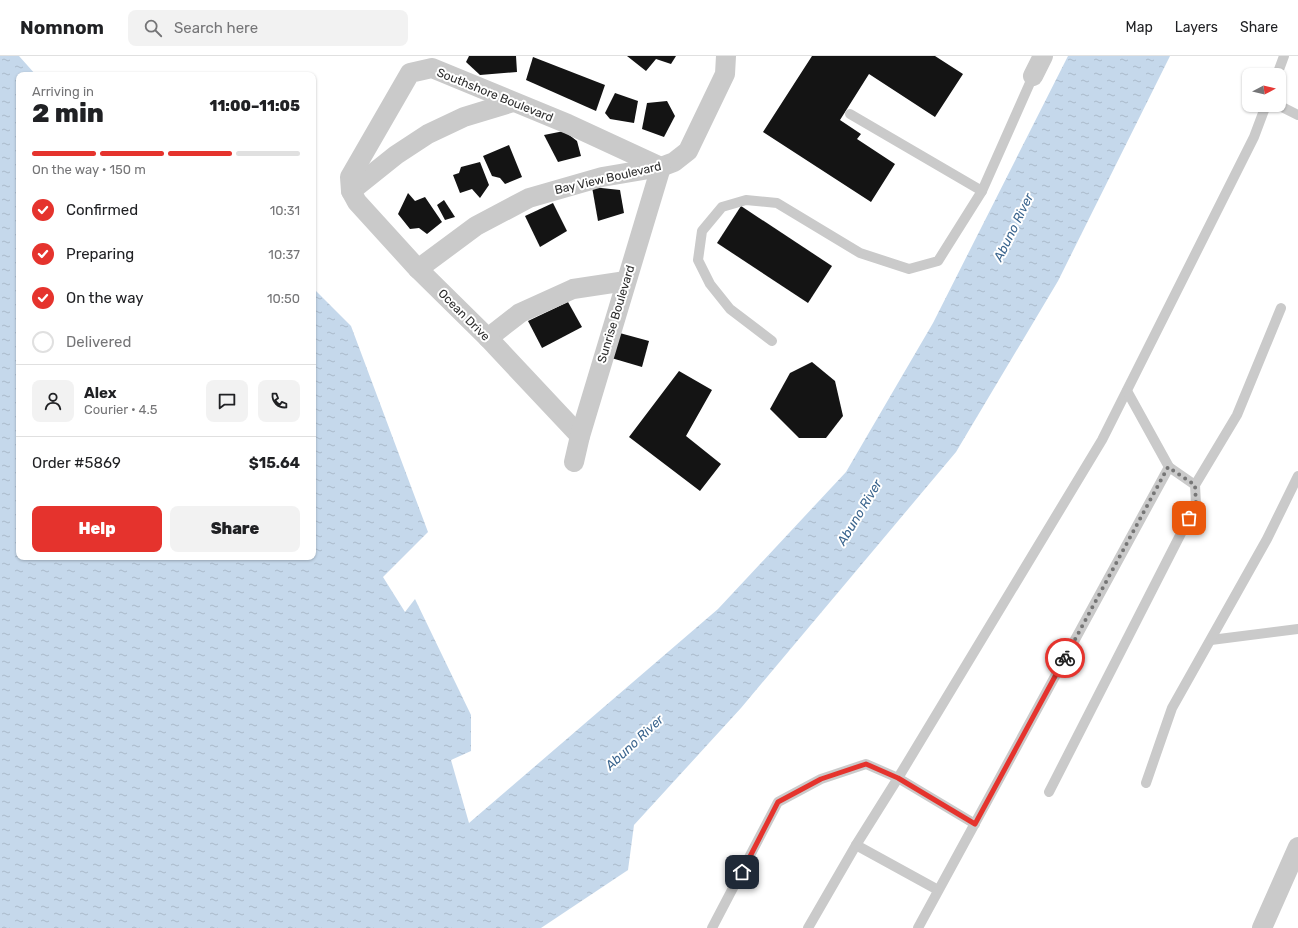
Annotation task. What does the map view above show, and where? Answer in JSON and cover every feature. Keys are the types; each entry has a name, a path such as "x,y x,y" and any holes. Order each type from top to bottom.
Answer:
{"street":[{"name":"Bay View Boulevard","path":"418,269 476,226 529,198 602,177 661,167 674,162 688,151 724,74 726,56"},
{"path":"1033,76 1043,56"},
{"name":"Southshore Boulevard","path":"351,191 350,177 410,73 432,68 593,136 661,167"},
{"path":"351,191 396,155 428,134 464,117 513,102"},
{"name":"Southshore Boulevard","path":"593,136 601,141 607,149 610,159 608,169 602,177"},
{"name":"Sunrise Boulevard","path":"574,462 580,436 661,167"},
{"name":"Ocean Drive","path":"351,191 357,202 418,269 488,338 580,436"},
{"path":"488,338 520,313 573,289 626,281"},
{"path":"1262,928 1298,847"}],"lane":[{"path":"1280,68 1284,56"},
{"path":"772,341 730,309 710,284 698,260 702,231 722,207 746,200 777,203 860,253 910,269 938,261 982,191 1033,76"},
{"path":"1286,109 1298,115"},
{"path":"808,928 856,845 1102,440 1254,137 1263,112"},
{"path":"850,114 982,191"},
{"path":"1049,792 1196,504 1195,485 1237,415 1281,308"},
{"path":"1127,391 1168,467 1195,485"},
{"path":"918,928 1168,467"},
{"path":"1146,783 1172,708 1267,539 1298,476"},
{"path":"1211,640 1298,628"},
{"path":"712,928 778,802 821,779 866,764 898,778 975,824"},
{"path":"856,845 938,890"}],"water":[{"name":"Abuno River","path":"0,56 19,56 33,72 16,72 16,560 316,560 316,291 351,326 428,532 383,577 405,612 415,599 471,715 471,751 451,760 469,823 718,609 846,472 933,323 1068,56 1170,56 1058,281 956,452 741,708 634,825 628,870 541,928 0,928"}],"building":[{"path":"469,56 516,56 517,72 480,75 466,62"},
{"path":"627,56 676,56 671,64 656,59 646,71"},
{"path":"812,56 935,56 963,74 935,117 869,74 840,120 861,134 857,139 895,164 871,202 763,132"},
{"path":"533,57 605,85 596,111 526,80"},
{"path":"615,93 638,101 634,123 610,119 605,113"},
{"path":"667,101 675,116 664,137 642,129 647,103"},
{"path":"564,131 577,141 581,156 558,162 544,135"},
{"path":"509,145 522,177 505,184 500,178 492,176 483,156"},
{"path":"480,162 489,185 480,198 472,189 460,193 453,175 459,173 461,167"},
{"path":"592,187 620,190 624,213 598,221"},
{"path":"408,193 415,201 425,197 442,222 427,234 419,228 410,229 398,214"},
{"path":"444,200 455,217 445,220 437,205"},
{"path":"553,203 567,231 540,247 525,216"},
{"path":"741,206 832,266 808,303 717,243"},
{"path":"568,302 582,327 542,348 528,321"},
{"path":"616,332 649,341 642,367 608,357"},
{"path":"812,362 835,381 843,416 826,438 799,438 770,409 790,373"},
{"path":"679,371 712,390 686,436 721,464 700,491 629,437"}],"way so far":[{"path":"1065,658 1168,467 1195,485 1196,504 1189,518"}],"route":[{"path":"742,872 778,802 821,779 866,764 898,778 975,824 1065,658"}]}
